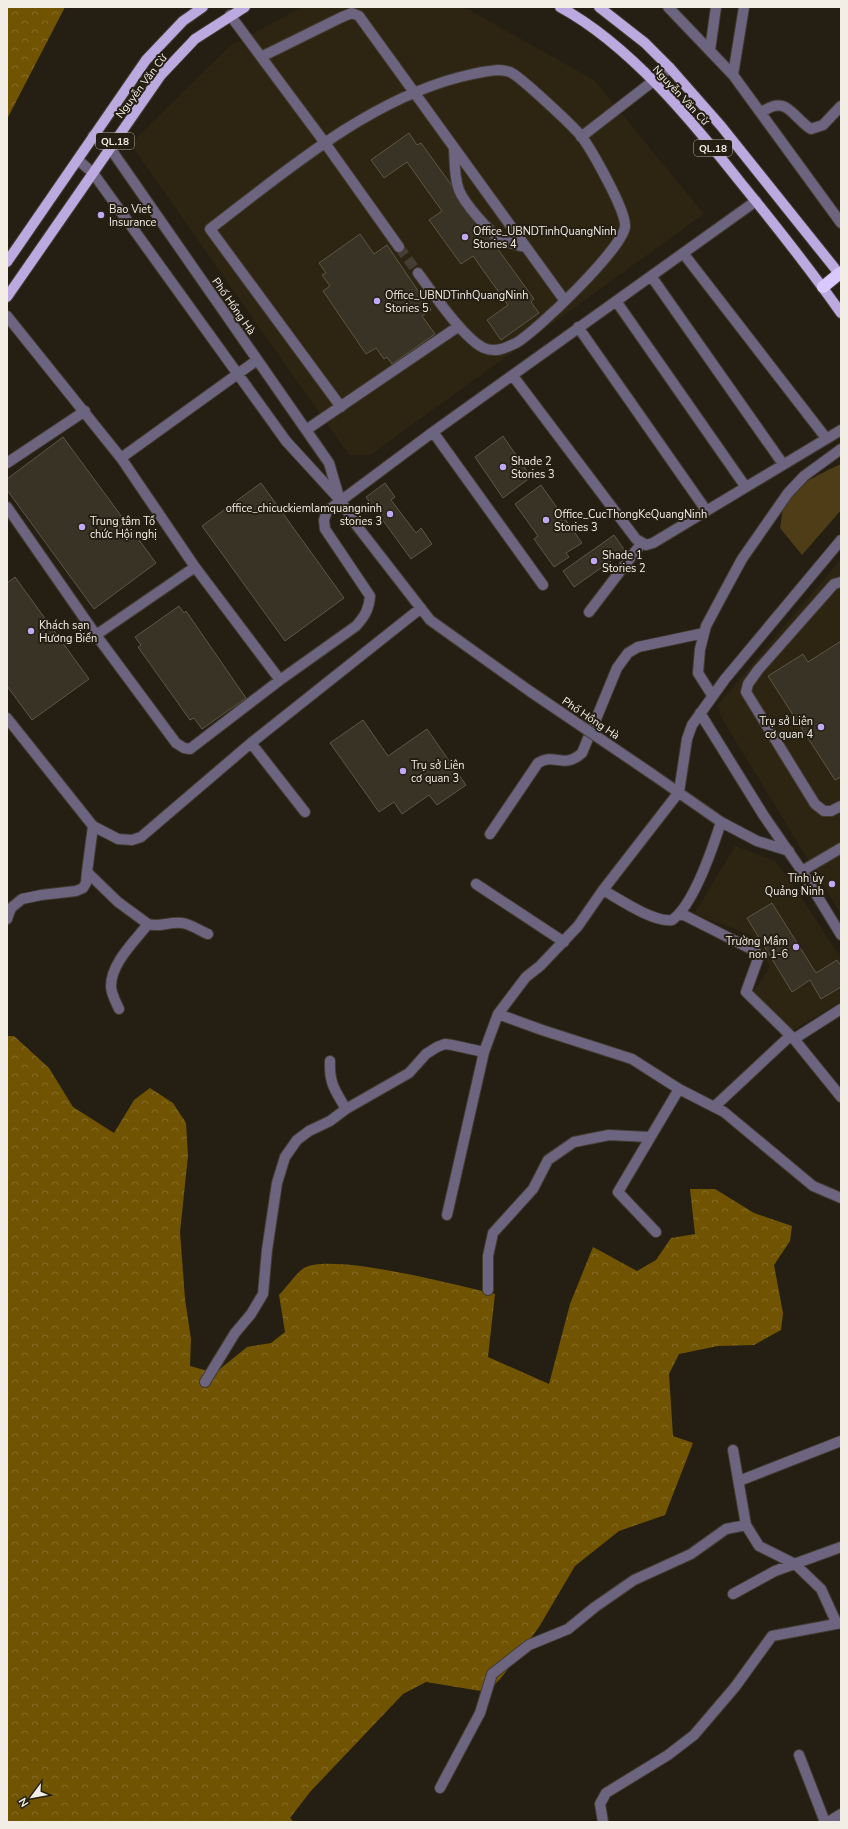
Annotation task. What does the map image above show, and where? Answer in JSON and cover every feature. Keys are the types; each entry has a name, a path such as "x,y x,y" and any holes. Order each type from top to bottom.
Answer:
{"highway":[{"path":"823,287 840,274"}],"main road":[{"name":"Nguyễn Văn Cừ","path":"7,262 146,60 183,21 203,7"},
{"name":"Nguyễn Văn Cừ","path":"7,296 161,75 195,39 230,14 244,7"},
{"name":"Nguyễn Văn Cừ","path":"560,7 598,31 653,82 708,142 823,287 841,313"},
{"name":"Nguyễn Văn Cừ","path":"599,7 645,43 670,68 721,126 840,274"}],"street":[{"path":"668,7 733,75 762,112 841,223"},
{"path":"710,50 716,7"},
{"path":"733,75 744,7"},
{"path":"261,57 352,13 359,16 564,301"},
{"path":"230,14 325,143 399,248"},
{"path":"581,137 670,68"},
{"path":"341,406 210,228 325,143 373,112 413,92 475,74 498,70 511,72 530,88 581,137 617,200 624,219 625,229 600,266 564,301 518,342 498,351 483,348 459,326 418,273"},
{"path":"762,112 770,106 777,104 784,106 811,129 823,125 841,106"},
{"name":"Phố Hồng Hà","path":"93,136 110,148 329,463 340,500"},
{"path":"454,149 456,179 459,191 472,210 494,234 503,240 525,247"},
{"name":"Phố Hồng Hà","path":"78,160 93,172 286,441 340,500 421,608 438,627 722,822 757,841 789,852"},
{"path":"7,506 96,635 176,743 184,748 190,749 280,680 356,626 364,617 369,608 370,596 325,529 324,520 327,511 578,327 616,302 756,201"},
{"path":"683,253 826,438"},
{"path":"651,276 783,464"},
{"path":"616,302 745,486"},
{"path":"7,316 85,411 121,458 195,566 280,680"},
{"path":"306,430 459,326"},
{"path":"578,327 706,510"},
{"path":"121,458 257,360"},
{"path":"513,376 636,539 641,544 646,545 653,543 745,486 841,430"},
{"path":"7,463 85,411"},
{"path":"433,432 543,585"},
{"path":"712,695 698,673 700,649 706,626 742,559 788,493 804,476 841,449"},
{"path":"447,1215 484,1052 498,1014 526,977 564,942 602,890 679,792 687,739 692,724 712,695 841,540"},
{"path":"589,612 641,544"},
{"path":"96,635 195,566"},
{"path":"841,582 834,584 758,670 748,684 746,692 815,804 824,811 831,811 841,806"},
{"path":"7,719 93,826 118,839 132,840 141,837 251,743 421,608"},
{"path":"490,834 538,763 542,760 552,759 564,762 574,760 582,752 617,668 628,653 644,646 704,633"},
{"path":"700,713 764,816 802,871 841,935"},
{"path":"251,743 305,812"},
{"path":"602,890 662,920 672,920 680,913 697,886 708,862 722,822"},
{"path":"7,919 11,908 15,903 22,899 41,895 76,892 82,888 86,883 93,826"},
{"path":"802,871 841,848"},
{"path":"87,872 118,902 148,924 153,926 170,923 183,923 208,934"},
{"path":"476,884 564,942"},
{"path":"680,913 755,951 759,956 746,992 792,1038 841,1097"},
{"path":"119,1009 112,992 111,984 114,972 120,960 148,924"},
{"path":"714,1107 792,1038 841,1009"},
{"path":"498,1014 632,1059 679,1088 724,1112 813,1186 841,1198"},
{"path":"205,1382 235,1333 251,1314 263,1294 266,1250 277,1183 286,1157 297,1140 309,1131 330,1121 346,1109 409,1073 426,1054 437,1047 445,1044 452,1044 484,1052"},
{"path":"330,1061 329,1077 333,1088 346,1109"},
{"path":"656,1232 618,1192 679,1088"},
{"path":"488,1290 488,1256 493,1232 533,1188 548,1160 574,1142 609,1136 649,1137"},
{"path":"739,1481 841,1441"},
{"path":"603,1822 600,1804 606,1793 668,1755 694,1735 735,1687 772,1636 839,1624 821,1589 795,1564 759,1546 746,1525 733,1450"},
{"path":"440,1788 480,1713 492,1674 529,1646 568,1629 634,1580 691,1554 726,1529 746,1525"},
{"path":"733,1594 775,1571 841,1547"},
{"path":"799,1755 825,1822"},
{"path":"828,1822 841,1814"}],"shaded area":[{"path":"302,7 459,7 469,10 594,80 704,214 370,455 349,455 134,149 137,137 230,46"},
{"path":"841,464 841,510 802,555 780,528 785,502 789,495 799,486"},
{"path":"841,559 841,914 721,717 718,705"},
{"name":"Trường Mầm non 1-6","path":"735,846 774,860 789,879 841,958 841,1001 792,1031 754,991 770,967 751,935 694,914"}],"green space":[{"path":"7,7 65,7 7,119"},
{"path":"7,1036 14,1036 49,1068 73,1107 114,1133 134,1100 150,1088 173,1103 186,1123 188,1156 180,1232 185,1299 191,1339 190,1366 215,1373 247,1347 271,1343 285,1332 279,1295 301,1270 319,1264 341,1264 397,1272 495,1294 488,1357 549,1384 570,1304 593,1247 637,1271 656,1260 671,1238 695,1234 690,1189 715,1189 754,1213 792,1226 790,1241 774,1265 783,1313 781,1330 754,1345 718,1346 679,1354 669,1374 673,1436 693,1443 665,1515 619,1531 575,1566 539,1627 501,1678 487,1692 426,1682 403,1694 310,1792 290,1818 294,1822 7,1822"}],"building":[{"name":"Office_UBNDTinhQuangNinh Stories 4","path":"409,133 417,145 421,143 534,299 531,302 539,313 501,340 487,320 508,305 473,256 461,264 429,220 442,211 407,162 384,178 371,160"},
{"name":"Office_UBNDTinhQuangNinh Stories 5","path":"360,234 374,254 387,245 431,310 422,316 435,334 392,364 387,357 384,359 376,348 366,354 323,291 330,286 322,275 326,273 319,263"},
{"name":"Shade 2 Stories 3","path":"503,436 531,477 503,498 475,457"},
{"name":"Trung tâm Tổ chức Hội nghị","path":"63,437 156,563 94,609 7,490 7,479"},
{"path":"261,483 344,598 285,641 202,526"},
{"name":"office_chicuckiemlamquangninh stories 3","path":"385,483 395,497 391,500 416,533 421,528 432,544 411,559 366,497"},
{"name":"Office_CucThongKeQuangNinh Stories 3","path":"541,485 582,543 566,553 569,557 554,567 534,539 538,536 515,504"},
{"name":"Shade 1 Stories 2","path":"614,535 625,551 574,587 563,571"},
{"name":"Khách sạn Hương Biển","path":"15,577 89,679 32,720 7,686 7,583"},
{"path":"179,606 184,613 186,611 246,698 202,729 194,718 190,720 138,647 141,645 135,637"},
{"name":"Trụ sở Liên cơ quan 4","path":"841,641 841,777 835,780 768,676 803,654 808,662"},
{"name":"Trụ sở Liên cơ quan 3","path":"363,720 388,756 427,729 466,785 437,805 429,795 402,814 394,802 379,812 330,743"},
{"path":"772,903 816,973 837,960 841,966 841,987 821,999 810,980 792,992 747,918"}],"tunnel":[{"path":"399,247 418,273"}],"place":[{"name":"Bao Viet Insurance","path":"101,215"},
{"name":"Office_UBNDTinhQuangNinh Stories 4","path":"465,237"},
{"name":"Office_UBNDTinhQuangNinh Stories 5","path":"377,301"},
{"name":"Shade 2 Stories 3","path":"503,467"},
{"name":"office_chicuckiemlamquangninh stories 3","path":"390,514"},
{"name":"Office_CucThongKeQuangNinh Stories 3","path":"546,520"},
{"name":"Trung tâm Tổ chức Hội nghị","path":"82,527"},
{"name":"Shade 1 Stories 2","path":"594,561"},
{"name":"Khách sạn Hương Biển","path":"31,631"},
{"name":"Trụ sở Liên cơ quan 4","path":"821,727"},
{"name":"Trụ sở Liên cơ quan 3","path":"403,771"},
{"name":"Tỉnh ủy Quảng Ninh","path":"832,884"},
{"name":"Trường Mầm non 1-6","path":"796,947"}]}
